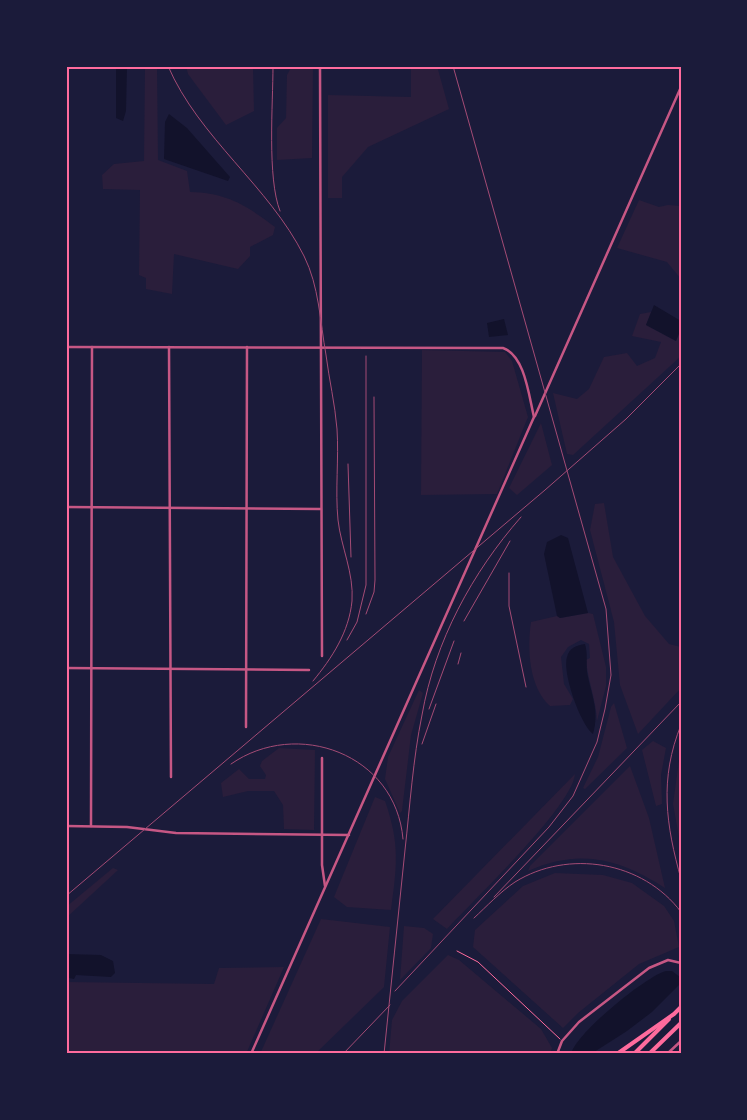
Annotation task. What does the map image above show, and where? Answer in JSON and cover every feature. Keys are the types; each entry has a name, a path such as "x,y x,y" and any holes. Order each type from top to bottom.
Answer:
{"main road":[{"path":"634,1054 681,1007"},
{"path":"617,1054 674,1014"},
{"path":"649,1054 681,1023"}],"street":[{"path":"320,66 322,656"},
{"path":"251,1054 681,87"},
{"path":"66,347 503,348 511,351 520,364 534,417"},
{"path":"91,826 92,347"},
{"path":"169,347 171,777"},
{"path":"246,727 247,347"},
{"path":"66,507 321,509"},
{"path":"66,668 309,670"},
{"path":"322,758 322,865 326,887"},
{"path":"66,826 91,826 179,833 349,835"},
{"path":"557,1054 562,1041 579,1022 648,968 668,960 681,962"},
{"path":"667,1054 681,1041"}],"path":[{"path":"457,952 478,962 562,1041"}],"shaded area":[{"path":"116,66 127,66 126,111 123,121 116,118"},
{"path":"145,66 157,66 158,160 187,171 190,192 215,195 236,202 255,212 275,227 273,235 250,247 250,256 238,269 174,254 172,294 146,289 146,278 139,275 140,190 103,189 102,175 114,164 144,161"},
{"path":"186,66 253,66 254,111 226,125 188,74"},
{"path":"292,66 313,66 312,158 277,160 277,128 286,118 287,75"},
{"path":"411,66 437,66 449,109 368,147 342,177 342,198 328,198 328,95 411,97"},
{"path":"169,114 187,128 230,177 228,181 164,159 165,122"},
{"path":"639,200 659,207 668,205 681,206 681,279 667,262 617,248"},
{"path":"654,305 681,321 681,329 676,341 646,325"},
{"path":"651,312 646,325 676,341 681,329 681,356 573,455 567,454 553,393 577,399 589,389 604,357 627,353 637,366 655,358 661,342 632,336 640,314"},
{"path":"504,319 508,335 489,337 487,323"},
{"path":"422,350 505,352 512,361 528,417 497,494 421,495"},
{"path":"541,423 552,465 517,495 509,488"},
{"path":"604,503 613,557 645,616 669,644 681,647 681,688 638,734 620,685 614,622 590,530 595,504"},
{"path":"561,535 568,538 588,613 560,618 557,616 544,554 547,542"},
{"path":"588,613 593,614 606,667 606,686 597,721 586,660 590,658 589,644 581,640 568,647 561,657 564,684 573,699 570,705 550,706 543,698 534,678 529,644 531,622 557,616 560,618"},
{"path":"585,644 587,672 596,718 593,734 583,720 573,697 566,664 571,649"},
{"path":"419,690 423,693 411,735 402,811 400,813 385,779 388,757"},
{"path":"614,703 627,748 585,789 583,788 598,757 611,707"},
{"path":"653,741 666,748 661,775 662,804 656,806 642,750"},
{"path":"681,746 681,848 673,804"},
{"path":"279,748 315,750 314,830 284,829 283,805 274,791 248,791 223,797 221,783 239,769 249,779 265,779 266,775 260,766 262,761"},
{"path":"630,766 649,818 665,888 632,870 599,860 565,860 528,871 530,866"},
{"path":"575,774 570,789 540,830 447,929 433,919"},
{"path":"375,797 385,801 395,843 396,867 391,910 347,907 334,897"},
{"path":"113,868 118,870 66,918 66,907"},
{"path":"555,873 603,875 632,883 664,906 674,921 679,947 639,964 578,1013 563,1028 473,947 475,930 523,886"},
{"path":"321,919 390,927 384,987 315,1054 260,1054"},
{"path":"404,926 424,928 433,934 431,948 400,980"},
{"path":"66,954 101,955 113,961 115,973 111,977 76,975 74,979 69,978 66,975"},
{"path":"448,955 459,960 541,1029 552,1048 550,1054 389,1054 392,1020 402,1001"},
{"path":"284,967 246,1054 66,1054 66,982 214,984 219,968"},
{"path":"666,971 672,971 680,977 681,983 652,1012 591,1054 571,1054 575,1045 585,1033 612,1007 643,983"}],"railway":[{"path":"168,66 181,92 197,116 254,184 289,231 304,256 313,279 337,429 338,520 352,591 350,612 343,634 333,654 313,681"},
{"path":"273,66 272,161 273,180 280,211"},
{"path":"395,991 549,827 573,796 597,742 611,675 606,609 453,66"},
{"path":"347,640 357,622 366,585 366,356"},
{"path":"66,896 545,490 626,419 681,364"},
{"path":"366,614 374,592 375,580 374,397"},
{"path":"348,464 351,557"},
{"path":"384,1054 414,765 428,688 436,661 458,609 487,561 521,517"},
{"path":"464,621 510,541"},
{"path":"509,573 509,606 526,687"},
{"path":"429,709 454,641"},
{"path":"458,664 461,653"},
{"path":"494,897 681,702"},
{"path":"422,744 436,704"},
{"path":"681,725 674,745 667,783 669,821 681,879"},
{"path":"231,764 257,751 285,744 313,745 339,752 363,766 382,785 396,809 403,839"},
{"path":"474,918 515,882 536,872 558,866 581,864 604,866 626,871 646,881 665,895 681,912"},
{"path":"343,1054 390,1005"}]}
